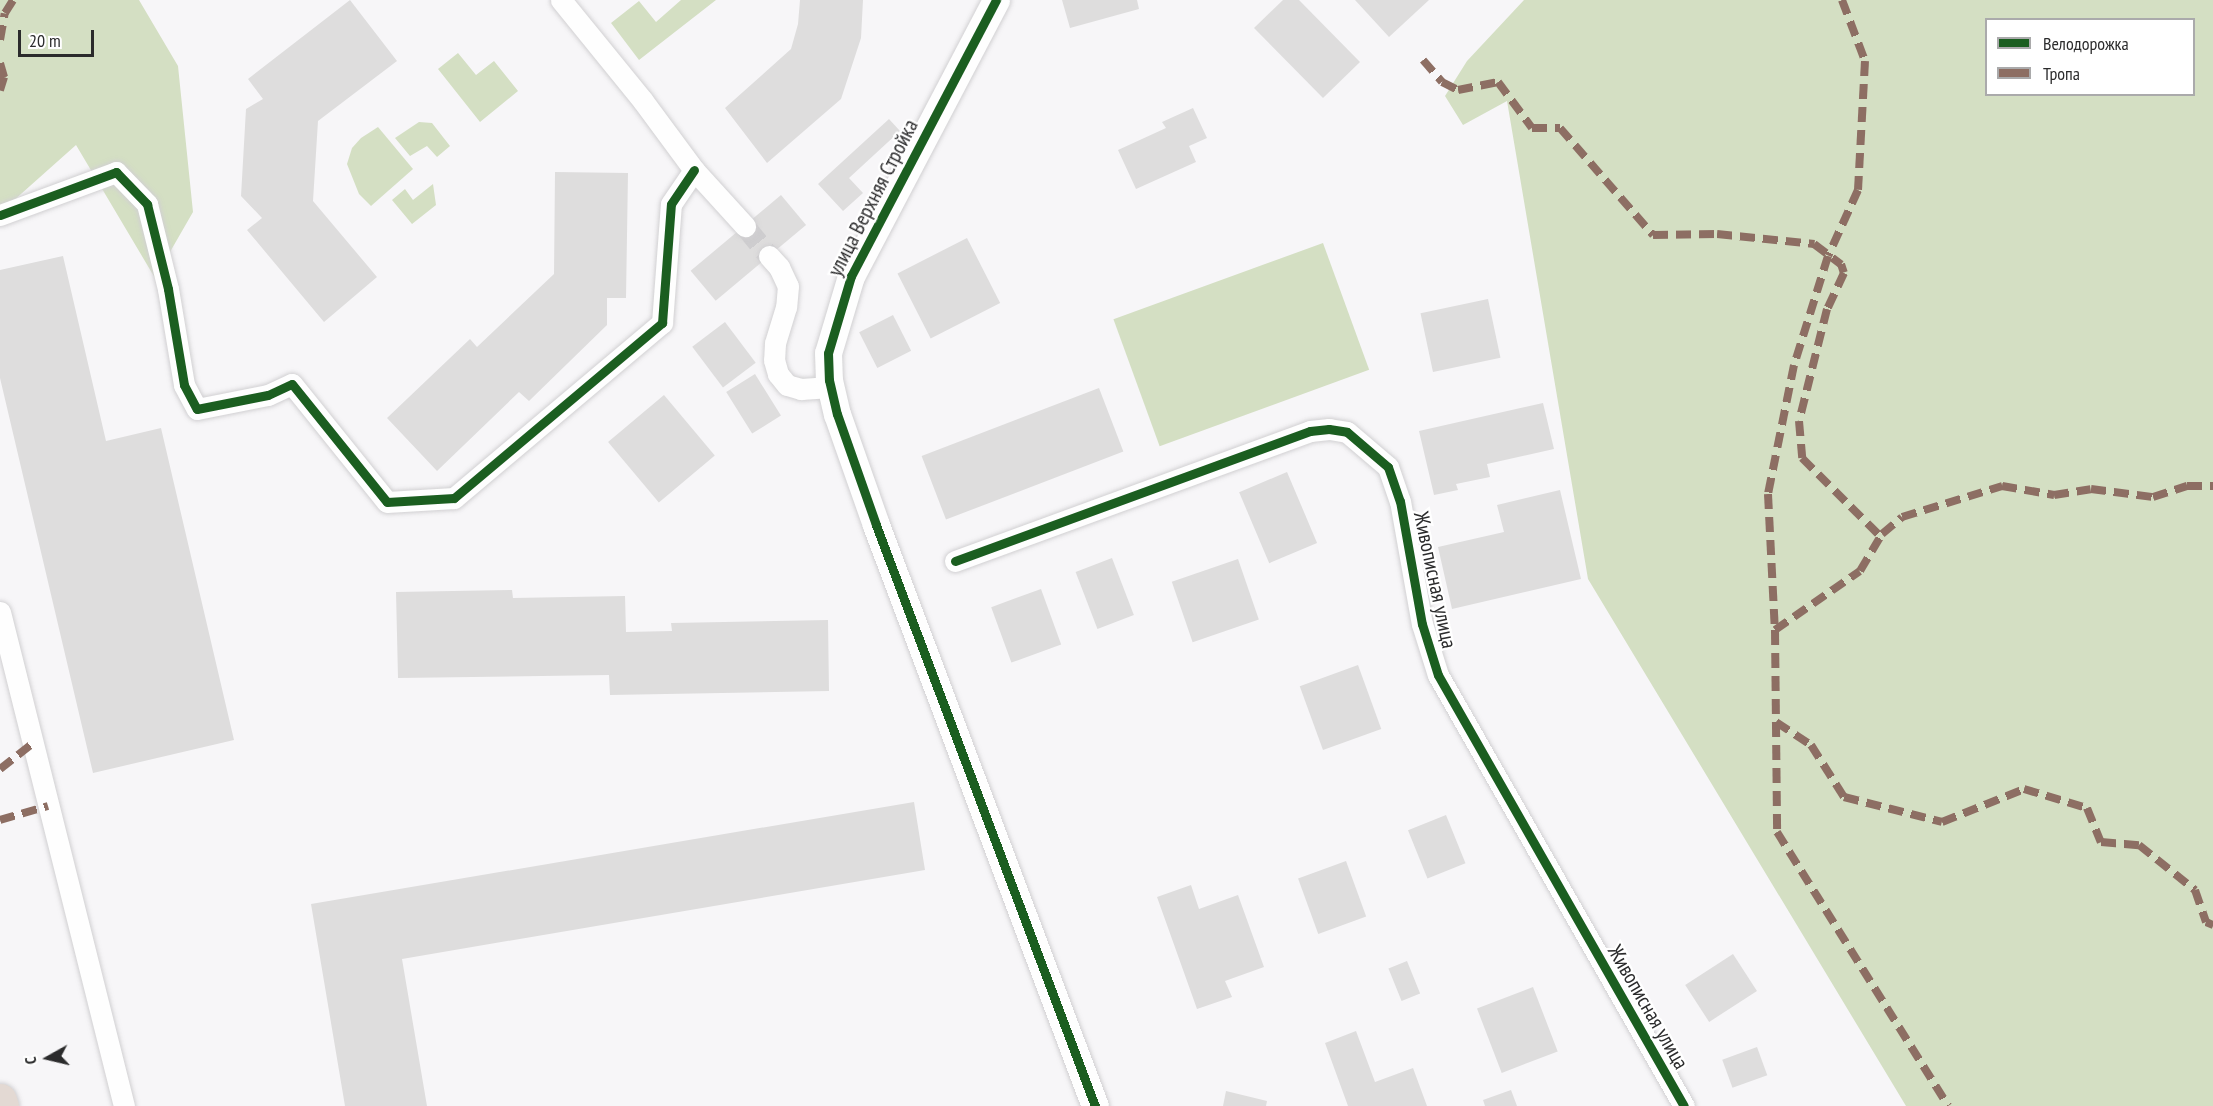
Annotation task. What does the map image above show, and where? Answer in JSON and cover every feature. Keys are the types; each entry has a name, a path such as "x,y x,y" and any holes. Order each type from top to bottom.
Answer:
{"highway":[{"path":"0,1100 2,1106"}],"street":[{"path":"561,0 643,101 694,170 745,226"},
{"name":"улица Верхняя Стройка","path":"996,0 851,276 828,353 830,387 837,414 876,525 1095,1106"},
{"path":"0,215 116,172 147,204 168,289 184,385 197,409 268,395 292,384 387,502 454,498 662,323 671,204 694,170"},
{"path":"769,256 779,267 788,286 786,307 775,343 774,360 778,374 787,385 801,389 830,387"},
{"name":"Живописная улица","path":"955,561 1310,431 1329,429 1347,432 1388,467 1400,501 1422,624 1438,675 1683,1106"},
{"path":"0,612 124,1106"}],"green space":[{"path":"0,0 139,0 178,66 193,212 155,278 76,145 12,202 0,206"},
{"path":"681,0 716,0 639,60 611,23 639,1 656,22"},
{"path":"1524,0 2213,0 2213,1106 1906,1106 1588,579 1507,101 1463,125 1445,96 1467,61"},
{"path":"458,53 476,75 494,61 518,91 480,122 438,69"},
{"path":"419,122 432,123 450,146 437,157 427,146 410,156 395,138"},
{"path":"378,127 413,169 371,206 359,194 347,164 352,148 361,138"},
{"path":"433,184 436,205 412,224 392,200 405,189 413,200"},
{"path":"1323,243 1369,370 1160,446 1113,319"}],"building":[{"path":"350,0 397,61 318,121 313,201 377,277 324,322 247,230 262,218 241,196 246,109 263,99 248,79"},
{"path":"800,0 863,0 861,38 841,99 767,163 725,108 791,49 798,24"},
{"path":"1062,0 1137,0 1139,9 1070,28"},
{"path":"1283,0 1299,0 1360,62 1323,98 1254,28"},
{"path":"1355,0 1429,0 1389,37"},
{"path":"1193,108 1207,138 1189,146 1196,162 1136,189 1118,150 1166,128 1162,122"},
{"path":"889,119 900,131 849,178 863,193 843,211 818,184"},
{"path":"555,172 628,173 626,298 607,298 607,325 529,401 519,392 437,471 387,418 470,339 477,347 554,274"},
{"path":"781,195 806,225 716,301 691,271"},
{"path":"967,238 1000,303 931,338 898,273"},
{"path":"63,256 106,441 161,428 234,740 93,773 0,378 0,270"},
{"path":"1488,299 1500,358 1433,372 1421,313"},
{"path":"893,315 911,351 877,368 859,332"},
{"path":"725,322 756,363 723,387 692,347"},
{"path":"755,374 781,416 752,434 726,392"},
{"path":"1099,388 1123,451 946,520 922,456"},
{"path":"664,395 715,456 659,502 608,442"},
{"path":"1543,403 1554,449 1487,464 1490,477 1456,484 1458,490 1434,495 1419,431"},
{"path":"1287,472 1317,543 1269,563 1239,492"},
{"path":"1560,490 1581,579 1452,609 1438,547 1504,532 1497,505"},
{"path":"1112,558 1134,615 1097,629 1076,572"},
{"path":"1238,559 1259,620 1193,642 1172,582"},
{"path":"1041,589 1061,644 1011,663 991,607"},
{"path":"512,590 513,598 625,596 626,632 672,631 671,623 828,620 829,691 610,695 609,675 398,678 396,592"},
{"path":"1358,665 1381,729 1323,750 1300,686"},
{"path":"914,802 925,870 402,959 427,1106 345,1106 311,904"},
{"path":"1446,815 1465,863 1427,879 1408,830"},
{"path":"1346,861 1366,916 1318,934 1298,878"},
{"path":"1191,885 1199,909 1238,895 1264,967 1225,981 1232,997 1197,1009 1157,897"},
{"path":"1733,954 1757,991 1709,1022 1685,985"},
{"path":"1407,961 1420,993 1402,1001 1388,968"},
{"path":"1533,987 1558,1051 1502,1073 1477,1009"},
{"path":"1356,1031 1375,1082 1413,1068 1427,1106 1348,1106 1325,1043"},
{"path":"1757,1047 1767,1075 1732,1088 1722,1060"},
{"path":"1511,1090 1517,1106 1485,1106 1483,1100"},
{"path":"1226,1091 1267,1101 1266,1106 1223,1106"}],"tunnel":[{"path":"745,226 769,256"}],"marked path":[{"path":"0,40 5,13 13,0"},
{"path":"1842,0 1865,61 1858,190 1828,256 1794,365 1768,494 1775,630 1777,832 1948,1106"},
{"path":"1423,60 1442,82 1458,90 1498,82 1532,128 1560,128 1653,235 1717,234 1814,244 1841,264 1844,273 1827,309 1799,421 1802,458 1881,537"},
{"path":"0,63 4,77 0,90"},
{"path":"1775,630 1860,571 1882,534 1902,517 2002,486 2054,495 2091,489 2153,497 2187,486 2213,486"},
{"path":"1776,722 1811,745 1844,797 1942,822 2024,789 2087,808 2101,842 2139,845 2195,890 2206,922 2213,925"},
{"path":"0,769 33,743"},
{"path":"0,820 48,806"}],"cycle path":[{"path":"996,0 851,276 828,353 829,380 837,414 876,525 1095,1106"},
{"path":"0,215 116,172 147,204 168,289 184,385 197,409 268,395 292,384 387,502 454,498 662,323 671,204 694,170"},
{"path":"955,561 1310,431 1329,429 1347,432 1388,467 1400,501 1422,624 1438,675 1684,1106"}]}
